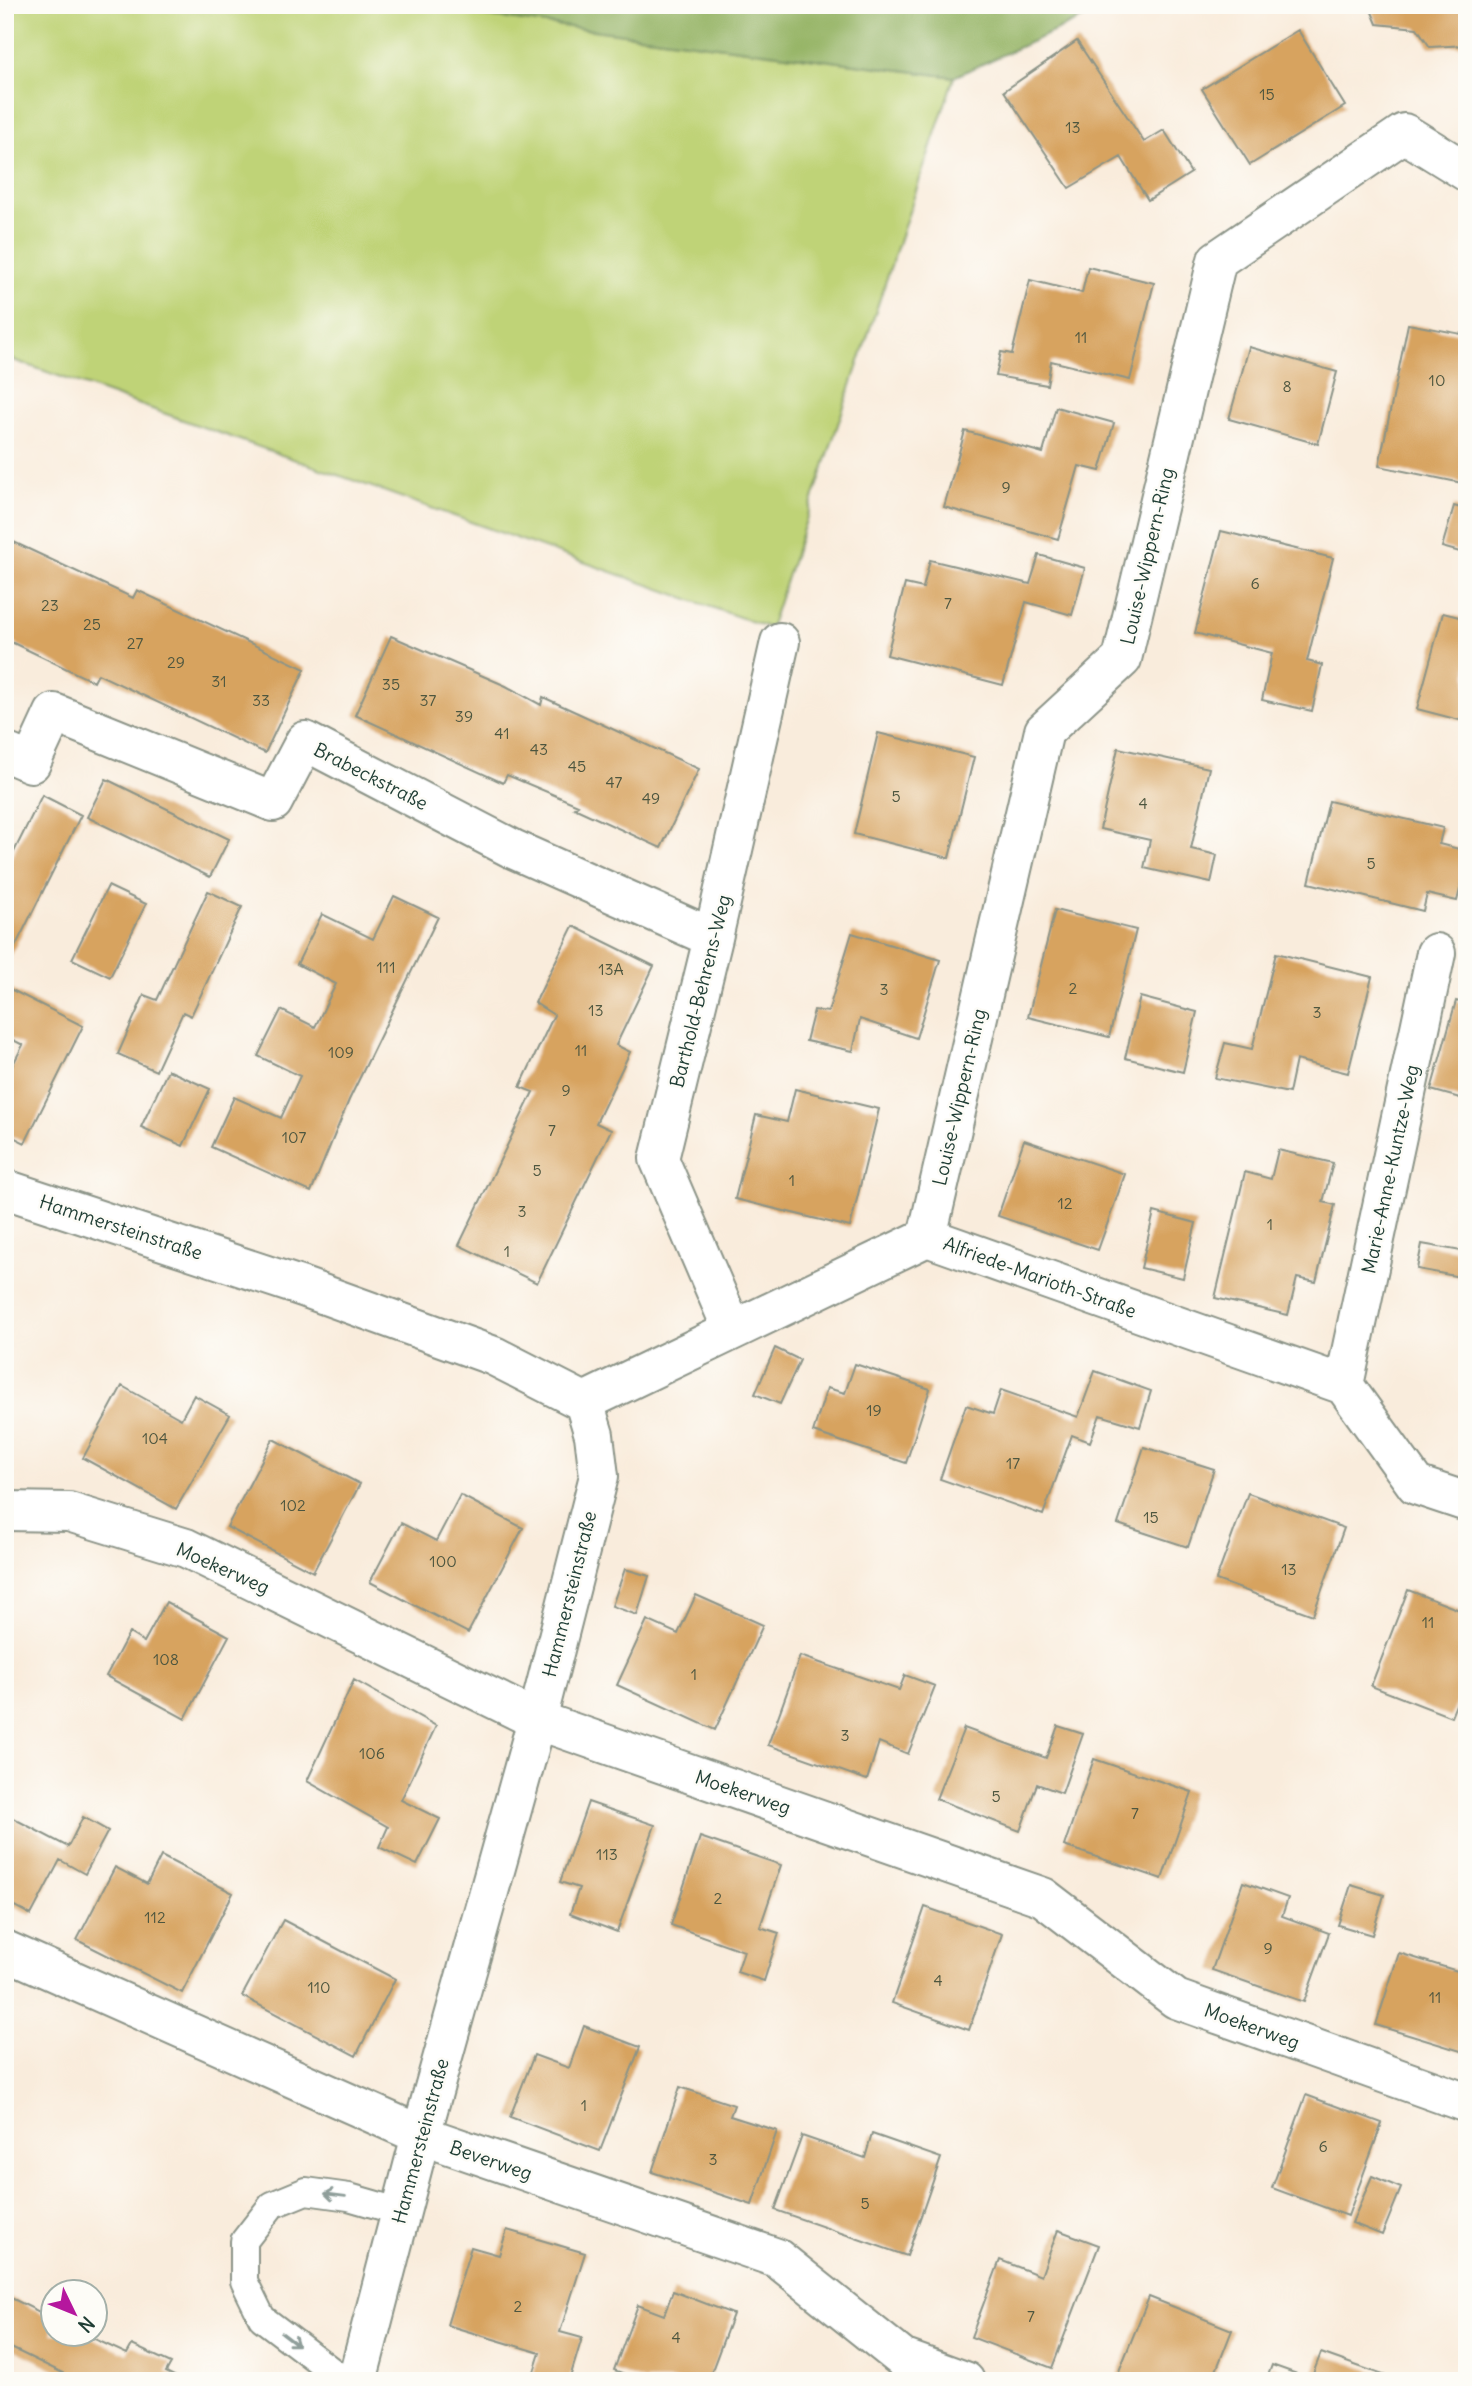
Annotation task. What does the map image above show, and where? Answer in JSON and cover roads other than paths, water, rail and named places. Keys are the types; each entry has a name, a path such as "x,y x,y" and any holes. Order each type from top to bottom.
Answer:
{"street":[{"name":"Louise-Wippern-Ring","path":"927,1237 1044,731 1122,659 1217,260 1404,132 1467,172"},
{"name":"Barthold-Behrens-Weg","path":"732,1329 659,1159 713,938 780,642"},
{"name":"Brabeckstraße","path":"5,752 31,763 54,713 273,802 305,741 513,849 713,938"},
{"name":"Marie-Anne-Kuntze-Weg","path":"1344,1385 1436,953"},
{"name":"Hammersteinstraße","path":"5,1189 303,1287 482,1351 584,1402 594,1435 599,1476 537,1720 421,2136 357,2381"},
{"name":"Alfriede-Marioth-Straße","path":"584,1402 927,1237 1344,1385"},
{"path":"1344,1385 1416,1485 1467,1502"},
{"name":"Moekerweg","path":"5,1511 69,1512 186,1548 537,1720 1043,1897 1176,1999 1467,2103"},
{"name":"Beverweg","path":"5,1950 421,2136 777,2258 902,2358 965,2381"}],"lane":[{"path":"345,2381 262,2318 244,2281 244,2241 272,2205 306,2191 349,2197 401,2211"}]}
